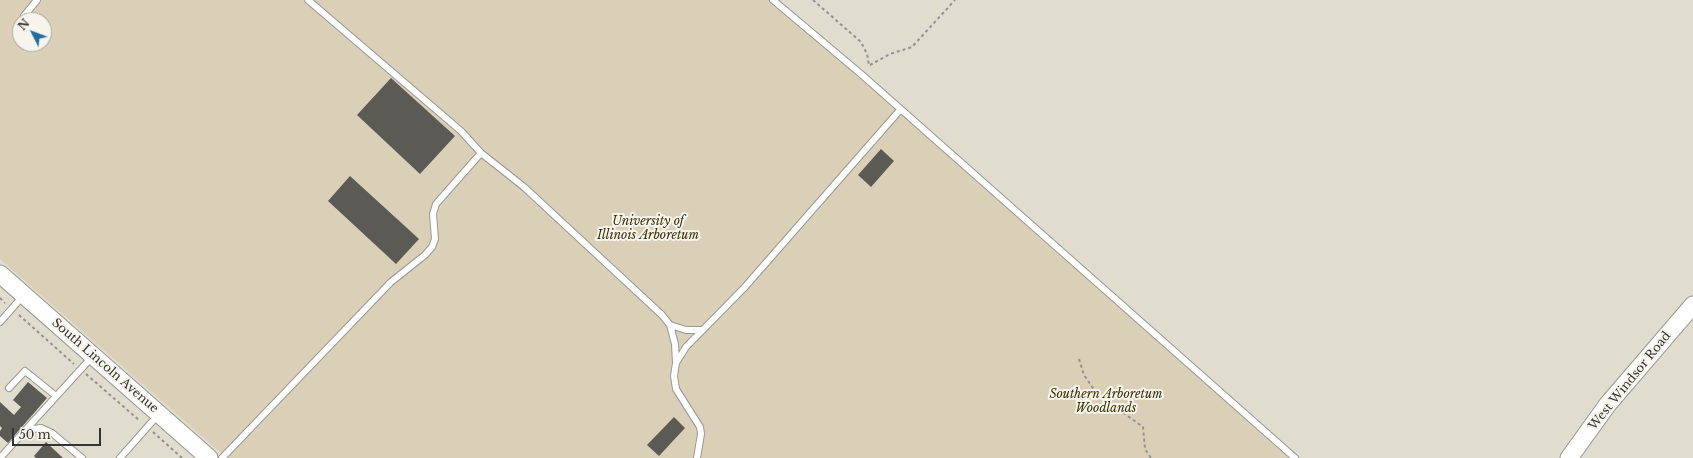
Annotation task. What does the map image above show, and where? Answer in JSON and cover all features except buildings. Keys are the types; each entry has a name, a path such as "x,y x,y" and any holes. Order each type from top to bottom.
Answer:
{"main road":[{"name":"South Lincoln Avenue","path":"0,274 209,458"},
{"name":"West Windsor Road","path":"1569,458 1608,404 1693,305"}],"lane":[{"path":"27,12 37,0"},
{"path":"308,0 461,131 481,153 524,188 670,325 686,330 702,330"},
{"path":"773,0 861,74 1296,458"},
{"path":"676,363 686,347 744,288 900,110"},
{"path":"222,458 391,282 425,255 432,247 435,239 433,214 436,204 481,153"},
{"path":"0,322 24,295"},
{"path":"670,325 675,344 676,363 674,376 676,389 700,427 701,434 698,458"},
{"path":"0,458 93,355"},
{"path":"9,388 25,370 56,396"},
{"path":"120,458 160,414"},
{"path":"26,430 41,428 52,433 82,458"}],"path":[{"path":"813,0 861,42 867,54 870,65"},
{"path":"861,74 870,65 890,54 912,48 955,0"},
{"path":"0,298 182,458"},
{"path":"1079,360 1084,375 1097,394 1143,427 1145,449 1151,458"}],"shaded area":[{"path":"0,0 1693,0 1693,458 0,458"}],"green space":[{"name":"University of Illinois Arboretum","path":"0,0 773,0 1295,458 227,458 0,259"}],"park label":[{"name":"Southern Arboretum Woodlands","path":"1106,402"}]}
